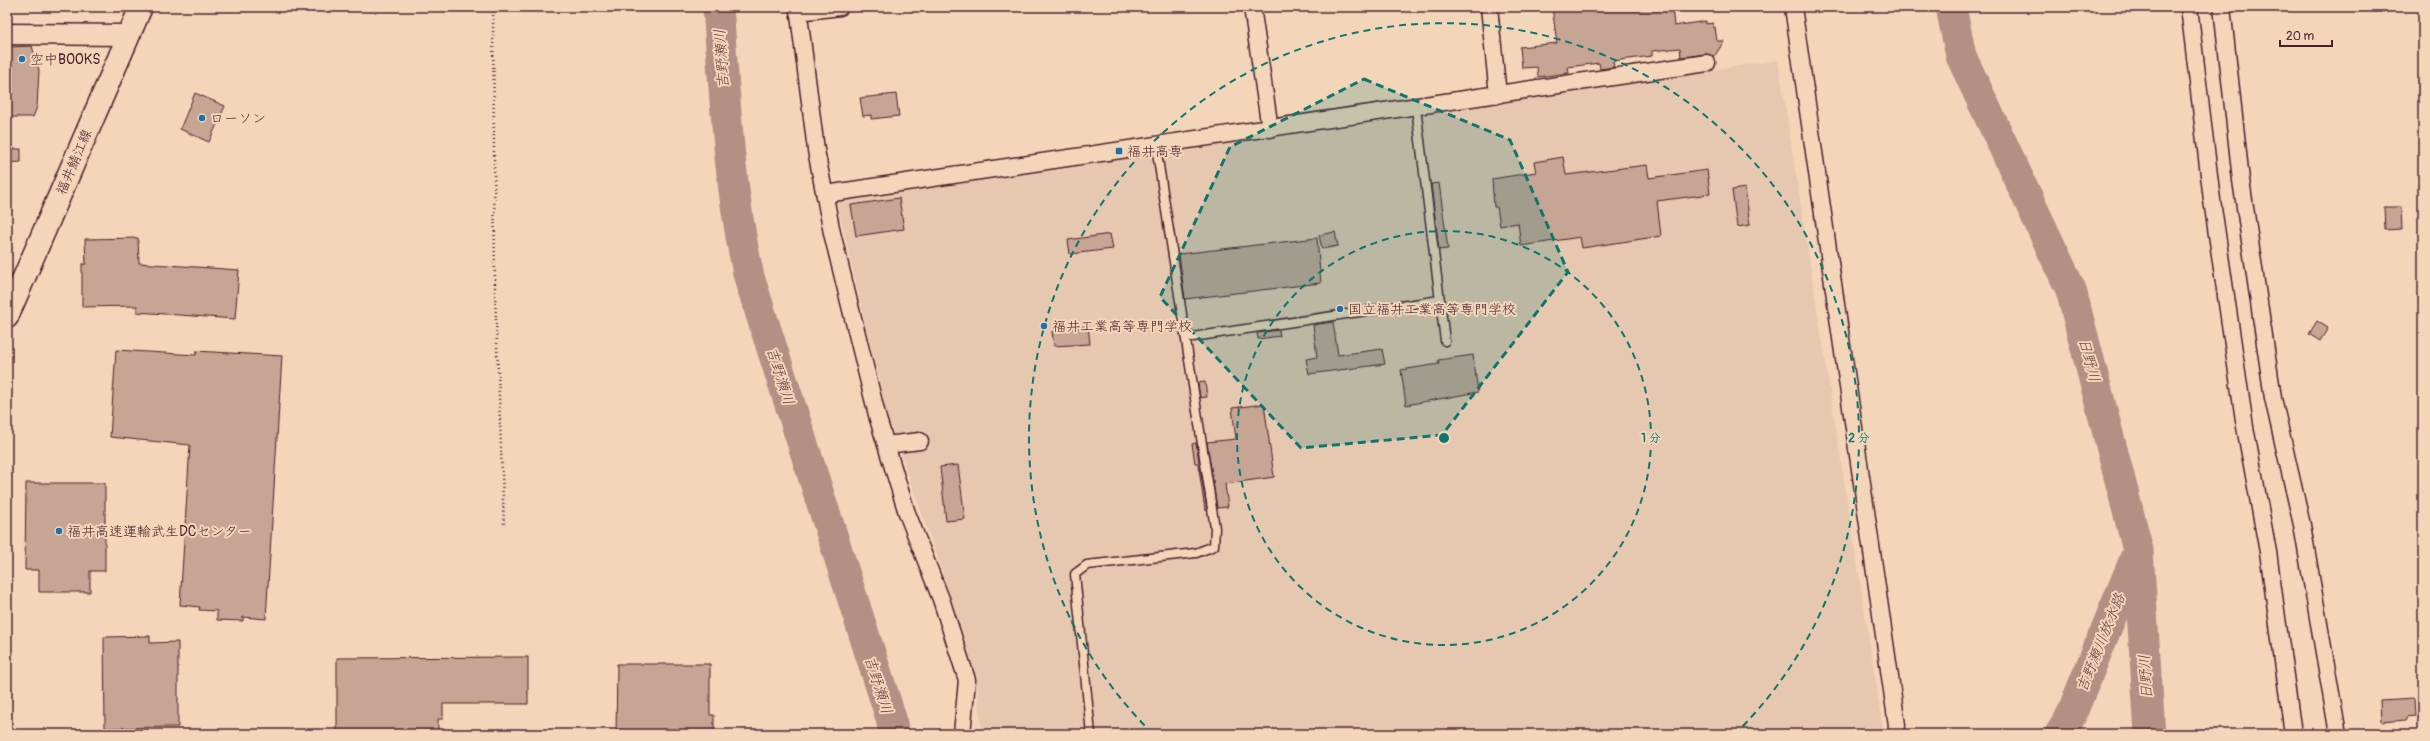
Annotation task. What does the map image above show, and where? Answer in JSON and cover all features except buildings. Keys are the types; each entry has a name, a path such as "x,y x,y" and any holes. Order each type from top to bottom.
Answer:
{"main road":[{"name":"福井鯖江線","path":"7,317 141,7"}],"street":[{"path":"840,7 798,10 816,150 826,194 832,233 886,445 907,513 941,599 967,680 962,734"},
{"path":"1252,7 1270,129"},
{"path":"1489,7 1498,95"},
{"path":"1793,7 1897,725 1896,734"},
{"path":"2189,7 2212,200 2240,396 2268,552 2293,734"},
{"path":"2222,7 2241,180 2273,398 2302,525 2338,734"},
{"path":"7,34 128,35"},
{"path":"826,194 1416,108 1707,63"},
{"path":"886,445 920,441"}],"lane":[{"path":"1416,108 1445,341"},
{"path":"1091,734 1075,574 1088,565 1196,553 1214,546 1215,528 1156,146"},
{"path":"1186,338 1440,300"}],"path":[{"path":"493,7 495,293 504,524"}],"highlighted area":[{"path":"1364,79 1510,140 1568,272 1442,435 1301,448 1160,297 1230,147"}],"shaded area":[{"name":"国立福井工業高等専門学校","path":"1778,60 1884,734 982,734 977,681 937,556 887,416 837,202"}],"waterway":[{"name":"吉野瀬川","path":"718,7 732,176 742,244 749,277 891,718 894,734"},
{"name":"日野川","path":"1951,7 1961,56 2071,290 2138,550 2150,734"},
{"name":"吉野瀬川放水路","path":"2060,734 2069,720 2136,556"}],"place":[{"name":"空中BOOKS","path":"22,59"},
{"name":"ローソン","path":"202,118"},
{"name":"福井高専","path":"1119,151"},
{"name":"国立福井工業高等専門学校","path":"1340,309"},
{"name":"福井工業高等専門学校","path":"1044,326"},
{"name":"福井高速運輸武生DCセンター","path":"59,531"}]}
